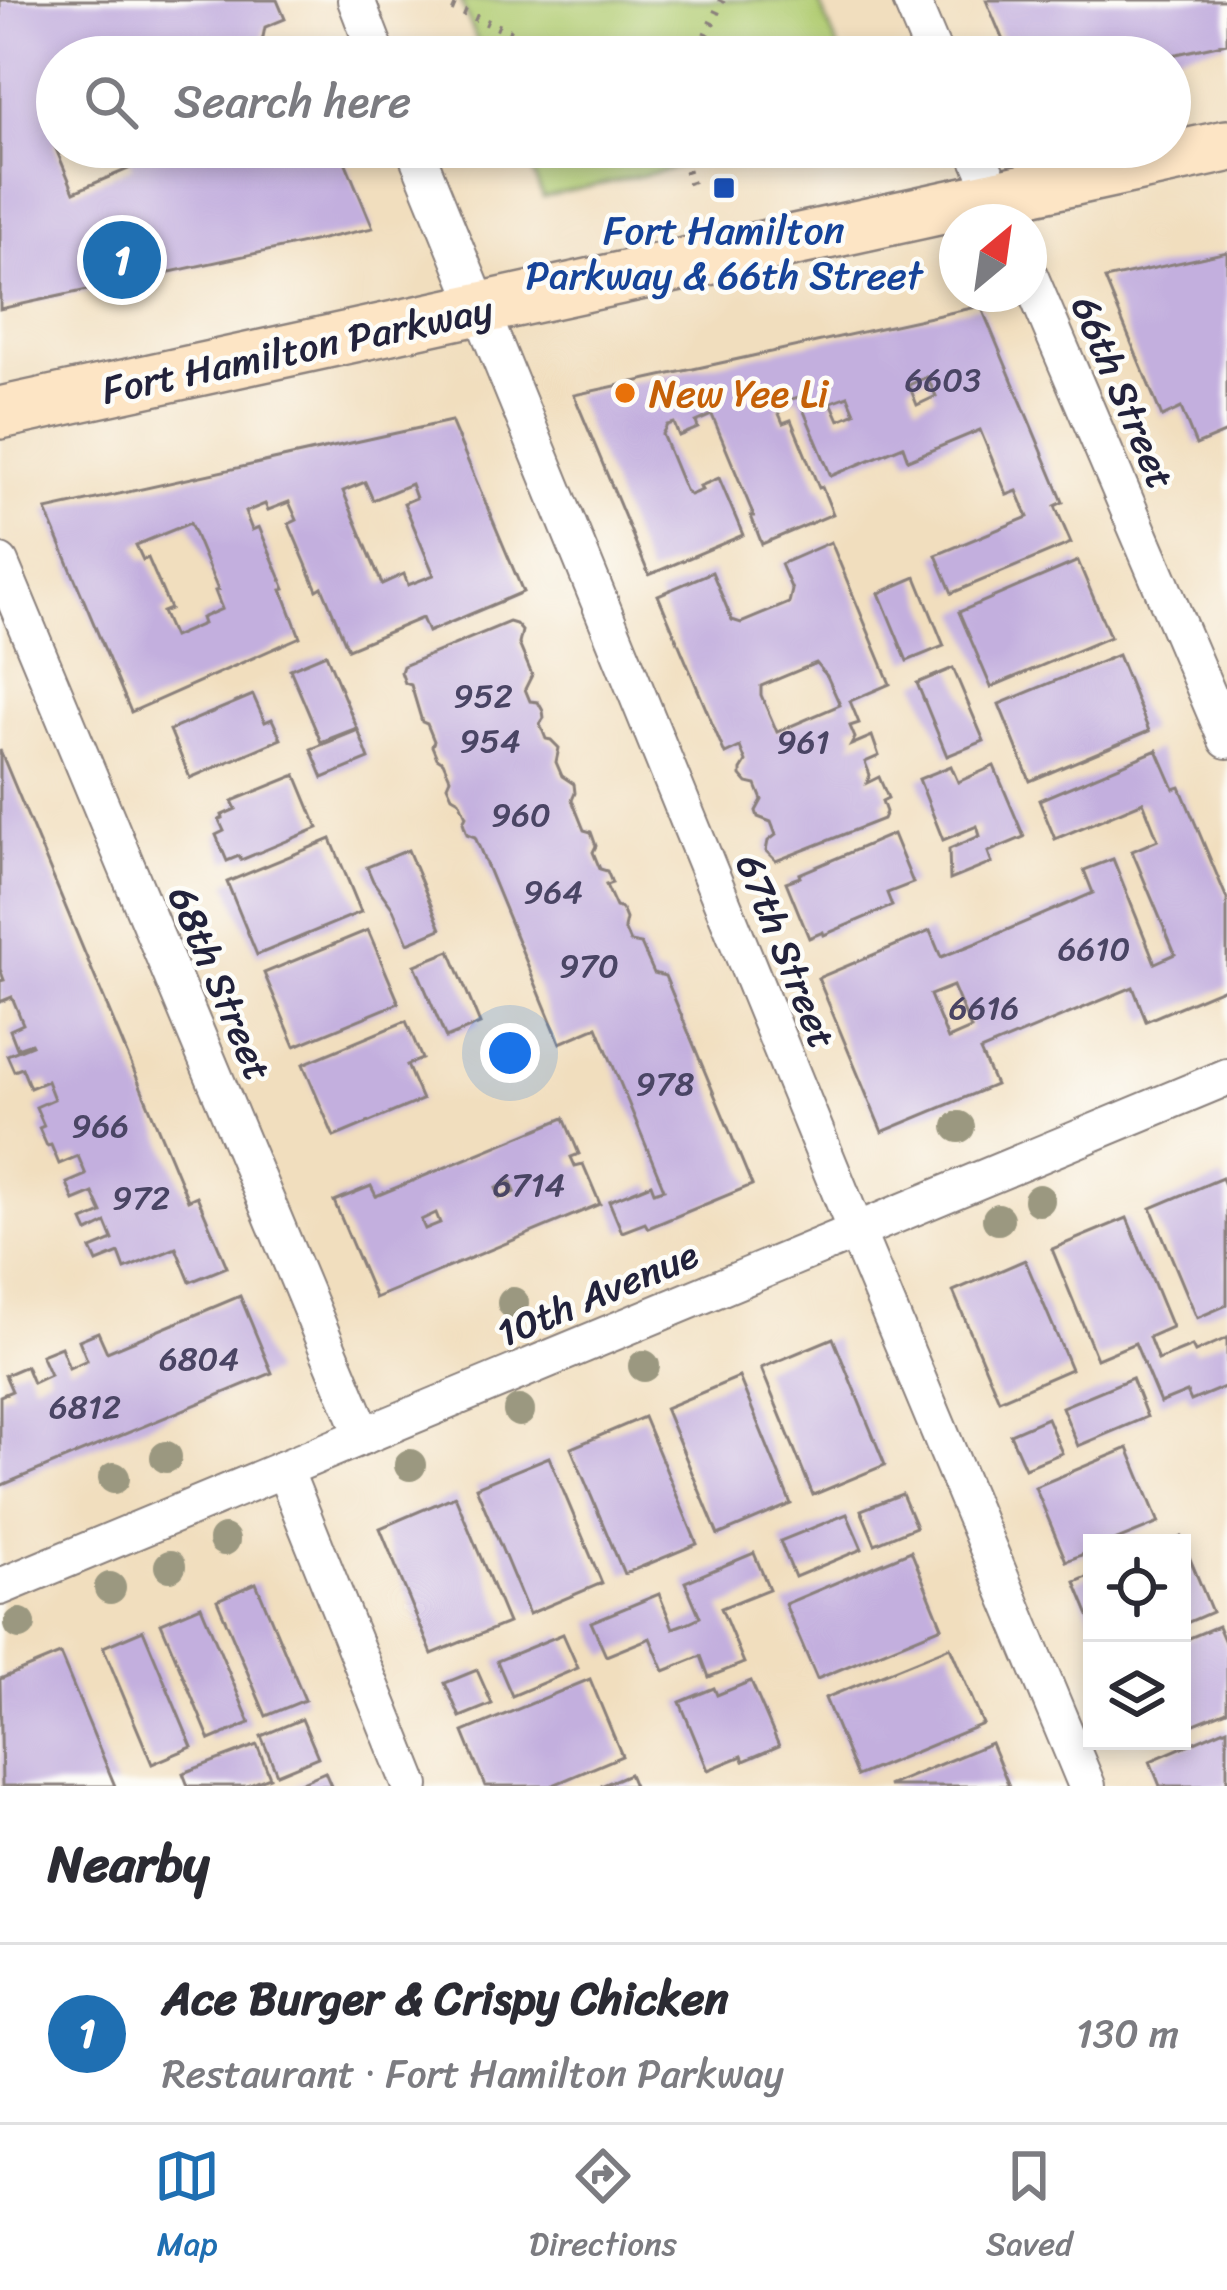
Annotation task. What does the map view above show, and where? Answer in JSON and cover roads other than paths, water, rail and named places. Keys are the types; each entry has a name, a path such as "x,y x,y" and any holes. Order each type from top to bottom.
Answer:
{"main road":[{"name":"Fort Hamilton Parkway","path":"1191,156 1227,146"},
{"name":"Fort Hamilton Parkway","path":"1020,204 1148,168"},
{"name":"Fort Hamilton Parkway","path":"0,413 481,310 939,221"}],"street":[{"path":"356,0 370,36"},
{"path":"910,0 926,36"},
{"name":"67th Street","path":"424,168 1087,1786"},
{"path":"983,168 1000,204"},
{"name":"66th Street","path":"1045,312 1227,740"},
{"name":"68th Street","path":"0,563 364,1436"},
{"name":"10th Avenue","path":"0,1588 1227,1077"},
{"path":"284,1469 411,1786"}],"place":[{"name":"Fort Hamilton Parkway & 66th Street","path":"724,188"},
{"name":"Ace Burger & Crispy Chicken","path":"122,260"},
{"name":"New Yee Li","path":"625,393"}]}
